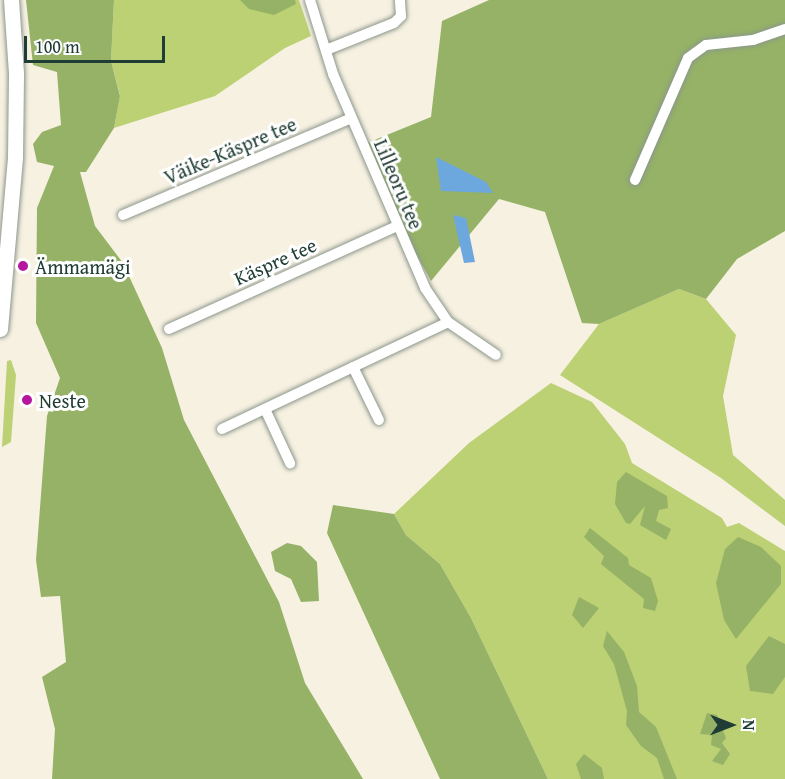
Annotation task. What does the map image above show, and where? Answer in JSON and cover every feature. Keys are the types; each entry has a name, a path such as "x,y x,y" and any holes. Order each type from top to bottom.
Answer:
{"main road":[{"path":"0,329 15,158 16,73 11,0"}],"street":[{"name":"Lilleoru tee","path":"310,0 351,118 425,288 448,322 496,355"},
{"path":"326,50 394,23 401,16 400,0"},
{"path":"635,180 688,58 706,45 753,40 785,29"},
{"name":"Väike-Käspre tee","path":"123,214 351,118"},
{"name":"Käspre tee","path":"169,329 397,226"},
{"path":"222,429 448,322"},
{"path":"353,367 379,420"},
{"path":"265,409 290,463"}],"green space":[{"path":"26,0 114,0 111,61 120,96 114,128 86,172 80,172 95,226 123,263 162,348 184,420 279,602 305,683 363,779 52,779 55,729 42,677 66,662 60,596 41,597 36,560 47,416 60,378 36,323 37,208 54,166 37,162 33,144 42,132 61,125 57,72 33,65"},
{"path":"114,0 299,0 311,36 285,48 215,96 114,128 120,95 111,61"},
{"path":"240,0 295,0 296,4 274,15 249,9"},
{"path":"489,0 785,0 785,231 737,259 706,299 679,289 599,324 582,323 545,212 499,199 431,281 399,223 367,143 431,117 442,21"},
{"path":"679,289 706,299 736,335 723,396 733,455 785,500 785,526 721,478 560,375 599,324"},
{"path":"11,360 16,375 11,442 2,447 7,361"},
{"path":"551,383 592,402 625,444 632,463 722,518 727,527 739,523 785,551 785,779 548,779 471,618 440,564 406,535 394,514 469,443"},
{"path":"626,472 667,496 668,508 659,510 656,521 671,529 666,540 640,525 645,506 630,524 626,523 615,504 617,482"},
{"path":"333,505 394,514 406,535 440,564 471,618 548,779 440,779 327,533"},
{"path":"590,528 628,558 629,565 651,578 658,601 655,611 643,608 644,599 601,564 604,556 584,537"},
{"path":"738,537 761,547 781,566 781,584 736,639 724,620 716,583 725,549"},
{"path":"287,543 301,546 317,562 319,601 301,602 291,579 275,571 271,552"},
{"path":"579,597 599,608 583,628 572,615"},
{"path":"607,631 624,652 637,686 639,712 656,727 677,779 664,779 657,758 641,746 626,725 627,711 614,664 603,646"},
{"path":"769,636 785,644 785,677 773,694 750,691 746,666"},
{"path":"707,713 717,715 726,738 722,743 730,754 723,765 712,761 721,749 711,745 712,735 700,734"},
{"path":"584,754 602,768 604,779 581,779 576,764"}],"water":[{"path":"436,157 486,182 493,193 441,191"},
{"path":"453,215 466,218 475,262 464,263"}],"place":[{"name":"Ämmamägi","path":"23,266"},
{"name":"Neste","path":"27,400"}]}
